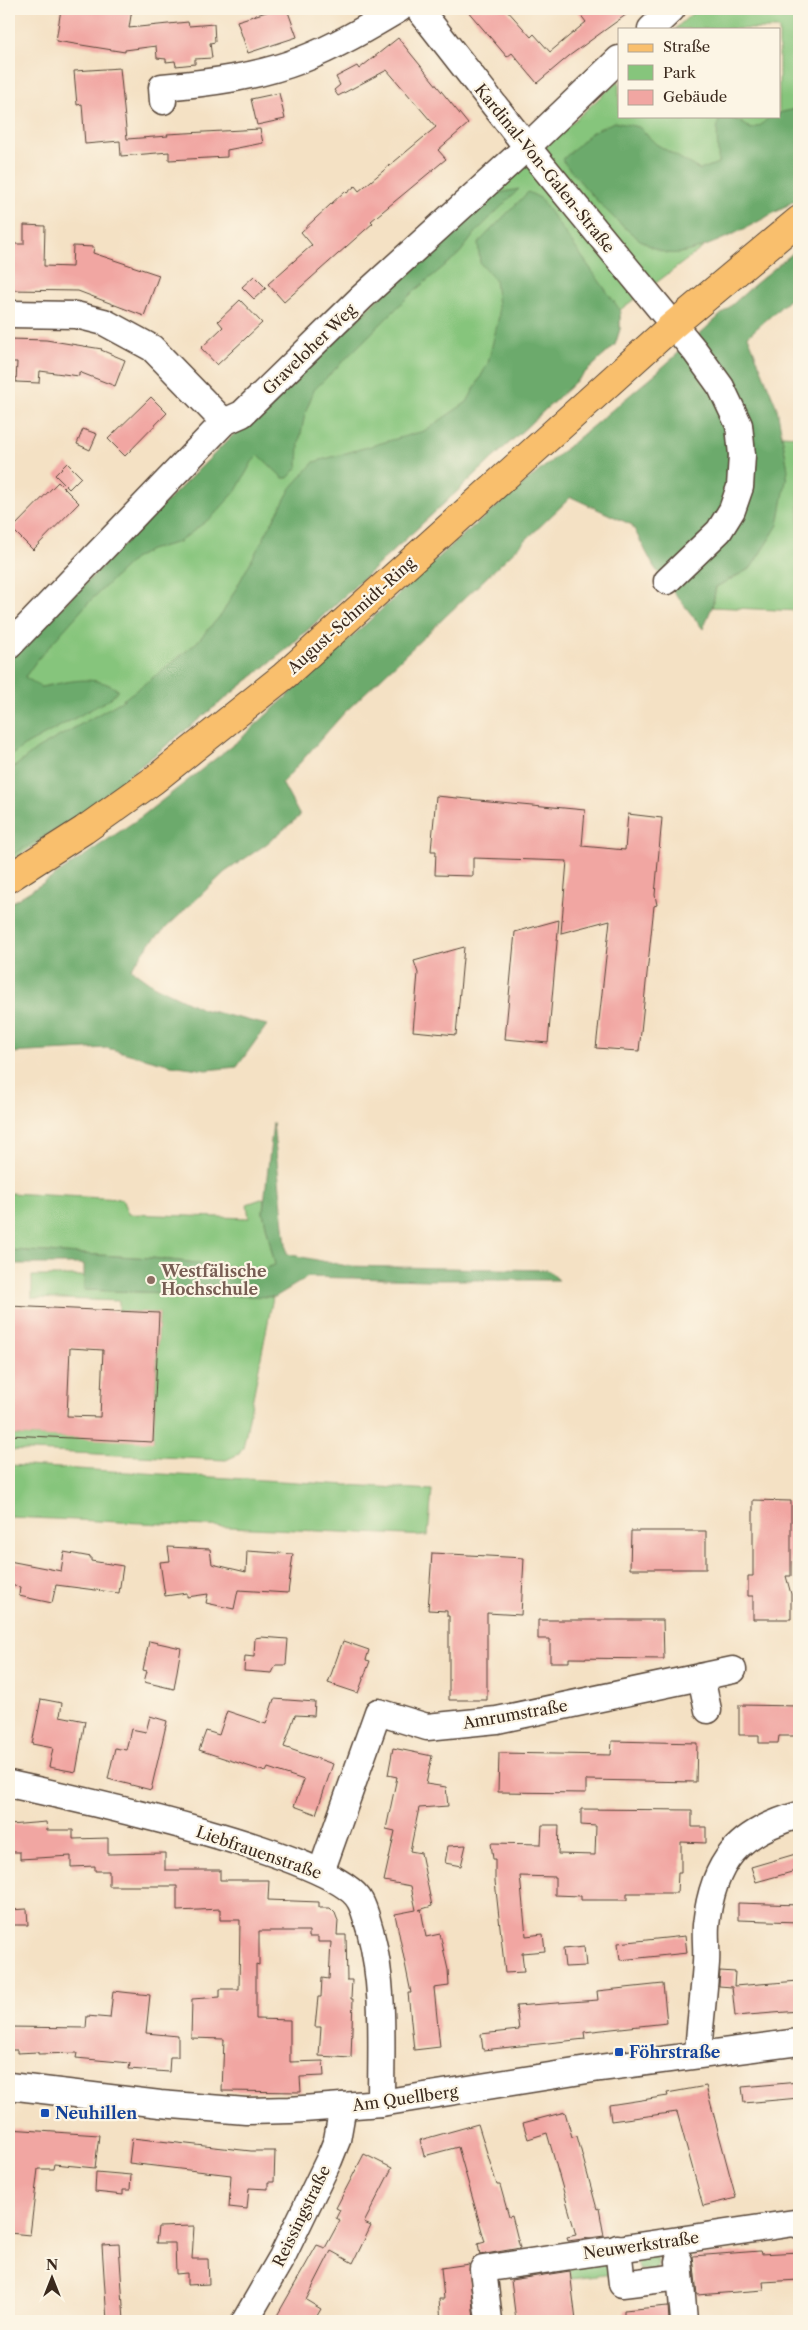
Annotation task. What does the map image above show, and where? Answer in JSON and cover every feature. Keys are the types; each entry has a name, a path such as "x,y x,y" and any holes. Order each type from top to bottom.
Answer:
{"main road":[{"name":"August-Schmidt-Ring","path":"9,878 84,830 154,780 284,676 672,326 799,220"}],"street":[{"path":"163,101 162,87 230,79 279,68 302,60 356,34 398,9"},
{"name":"Kardinal-Von-Galen-Straße","path":"419,9 527,147 672,326"},
{"path":"652,28 672,9"},
{"name":"Graveloher Weg","path":"9,646 224,422 242,414 361,298 527,147 618,60"},
{"path":"9,314 76,315 104,322 152,348 224,422"},
{"path":"667,581 719,531 732,510 740,486 742,455 739,425 721,387 695,351 672,326"},
{"name":"Amrumstraße","path":"321,1872 378,1712 426,1727 497,1720 733,1670"},
{"path":"701,1677 708,1710"},
{"name":"Liebfrauenstraße","path":"9,1784 70,1797 240,1842 321,1872 353,1890 361,1902 374,1946 382,2001 381,2104"},
{"path":"698,2054 706,1962 706,1926 710,1902 725,1861 737,1845 764,1828 799,1815"},
{"name":"Am Quellberg","path":"9,2086 160,2104 246,2111 381,2104 698,2054 799,2042"},
{"name":"Reissingstraße","path":"244,2321 282,2257 329,2160 338,2140 343,2106"},
{"name":"Neuwerkstraße","path":"489,2321 484,2269 794,2223 799,2225"},
{"path":"677,2240 684,2321"},
{"path":"618,2248 622,2284 680,2277"}],"green space":[{"path":"697,9 799,9 799,197 782,209 705,246 620,310 620,329 615,345 288,648 77,817 9,862 9,660 233,435 331,341 618,81 618,118 780,118 780,28 676,28"},
{"path":"799,108 799,197 734,234 696,249 680,253 667,253 654,248 625,228 583,185 562,160 592,132 614,122 639,127 656,144 700,170 718,163 717,130 719,119 728,118 736,120 751,129 761,125 768,118 780,118 780,113"},
{"path":"519,189 477,231 459,254 413,292 314,390 305,414 299,443 298,467 288,478 283,478 259,455 252,462 236,491 213,516 179,542 150,550 134,559 88,603 37,660 25,677 41,687 71,681 90,680 109,685 118,690 110,699 24,746 9,757 9,660 233,435 494,194"},
{"path":"528,192 540,198 620,310 620,329 615,345 288,648 77,817 9,857 9,771 37,749 120,702 196,643 222,614 291,488 314,462 424,431 467,402 488,363 499,316 495,280 480,263 478,243"},
{"path":"799,248 799,291 748,336 777,408 788,470 778,525 751,568 716,587 712,607 703,629 654,567 632,525 571,497 344,713 282,783 300,816 265,845 225,872 150,943 131,969 153,985 202,1009 267,1025 237,1067 206,1070 171,1065 107,1048 9,1053 9,904 50,879 141,817 238,741 463,535 656,373 754,285"},
{"path":"782,435 799,436 799,611 712,607 716,587 751,568 787,465"},
{"path":"273,1123 287,1254 347,1266 548,1270 559,1280 428,1280 308,1277 275,1297 84,1290 84,1264 9,1264 9,1250 152,1258 260,1270 275,1265 263,1212"},
{"path":"9,1193 122,1199 128,1214 249,1218 247,1204 264,1198 263,1212 275,1265 260,1270 152,1258 9,1250"},
{"path":"32,1276 85,1276 85,1290 273,1297 243,1448 239,1454 226,1460 9,1450 9,1435 153,1441 159,1313 119,1311 119,1301 32,1298"},
{"path":"9,1465 432,1490 428,1536 9,1517"},
{"path":"638,2255 657,2255 658,2265 654,2270 639,2270 636,2260"},
{"path":"611,2258 613,2274 571,2279 568,2263"}],"building":[{"path":"61,9 132,9 129,28 188,22 189,26 214,24 215,42 210,43 212,58 195,59 195,64 176,66 175,61 166,62 166,59 157,58 156,46 125,50 125,52 56,41"},
{"path":"276,9 287,9 297,37 248,53 237,21"},
{"path":"466,9 506,9 531,37 534,34 550,52 586,22 576,9 634,9 569,56 537,83 512,53 507,57"},
{"path":"398,38 468,124 438,150 446,159 371,221 373,223 284,302 268,284 312,245 301,232 345,191 347,193 355,186 359,191 436,127 387,70 338,96 334,90 340,85 336,77 357,66 359,69"},
{"path":"120,68 127,139 168,136 167,134 260,129 263,143 227,150 227,157 169,160 169,152 121,156 120,141 85,144 82,104 77,105 74,71"},
{"path":"279,93 285,119 257,125 251,99"},
{"path":"24,225 45,226 44,266 72,267 73,246 94,247 93,253 159,275 144,316 78,291 9,290 9,244 24,244"},
{"path":"254,276 266,288 254,299 242,287"},
{"path":"240,300 262,323 217,365 201,348 223,327 218,321"},
{"path":"9,339 46,340 102,349 125,360 115,386 79,372 79,376 40,371 39,383 16,382 17,362 9,362"},
{"path":"151,397 167,413 125,456 108,439"},
{"path":"83,429 97,434 90,450 77,444"},
{"path":"67,463 81,477 69,489 55,475"},
{"path":"58,482 79,503 33,550 12,529"},
{"path":"436,796 585,810 582,846 625,850 628,814 662,818 655,895 657,905 654,906 639,1051 596,1048 610,920 561,933 567,861 473,858 473,876 435,875 436,851 431,851"},
{"path":"559,920 548,1043 505,1039 515,932"},
{"path":"464,947 456,1035 413,1031 418,973 414,961"},
{"path":"9,1306 159,1313 153,1442 9,1435 14,1346 9,1346","holes":["70,1348 103,1350 100,1417 67,1416"]},
{"path":"753,1500 791,1501 791,1576 786,1576 791,1594 791,1619 753,1619 753,1596 748,1596 748,1576 753,1576"},
{"path":"631,1531 706,1531 706,1569 630,1569"},
{"path":"168,1547 210,1549 212,1564 246,1572 247,1551 293,1554 288,1593 238,1590 234,1609 206,1603 208,1594 187,1597 187,1593 165,1596 160,1562 170,1561"},
{"path":"64,1552 91,1557 91,1561 123,1566 119,1593 56,1585 52,1603 19,1596 20,1587 9,1585 9,1561 61,1571"},
{"path":"432,1553 524,1558 521,1615 487,1613 487,1700 449,1700 449,1616 447,1616 447,1611 428,1610"},
{"path":"538,1620 663,1620 664,1659 569,1658 569,1662 550,1662 550,1639 538,1639"},
{"path":"255,1638 288,1639 286,1665 276,1665 272,1673 244,1671 245,1656 254,1657"},
{"path":"149,1641 181,1648 174,1689 144,1682 147,1671 143,1670"},
{"path":"343,1641 369,1650 366,1660 370,1661 358,1693 328,1683"},
{"path":"41,1699 62,1703 60,1716 85,1721 76,1772 49,1767 53,1748 32,1744"},
{"path":"274,1699 315,1702 314,1716 295,1715 284,1747 333,1764 316,1814 294,1806 304,1780 268,1768 266,1772 199,1750 206,1731 219,1735 227,1711 266,1724"},
{"path":"739,1705 799,1706 799,1734 796,1734 796,1736 779,1736 778,1743 759,1743 759,1735 739,1735"},
{"path":"150,1716 167,1721 151,1790 108,1779 115,1748 126,1750 131,1729 146,1732"},
{"path":"612,1741 697,1743 696,1782 586,1780 586,1793 498,1792 499,1753 611,1755"},
{"path":"393,1748 432,1756 426,1784 446,1787 448,1806 419,1808 410,1851 421,1853 432,1906 421,1909 426,1937 440,1934 448,1970 449,1986 434,1988 440,2047 414,2050 408,1993 411,1993 395,1914 416,1910 411,1886 384,1881 395,1831 386,1829 397,1777 388,1775"},
{"path":"581,1809 692,1810 692,1827 706,1827 706,1843 681,1842 681,1873 678,1873 677,1893 627,1893 627,1900 581,1900 581,1896 555,1895 555,1877 520,1876 526,1936 543,1934 545,1951 522,1953 524,1972 505,1973 495,1881 495,1859 493,1859 491,1843 541,1844 542,1825 559,1825 558,1854 595,1855 596,1826 581,1825"},
{"path":"46,1822 47,1830 73,1830 73,1839 108,1838 108,1854 165,1853 165,1870 220,1870 220,1880 269,1880 268,1900 319,1902 319,1908 330,1908 335,1913 338,1921 337,1935 346,1935 347,1980 352,1980 351,1999 353,1999 351,2058 319,2056 321,2027 315,2027 318,1997 321,1997 322,1978 329,1979 331,1942 318,1942 318,1937 309,1937 309,1931 259,1931 259,1965 256,1964 256,2019 290,2020 290,2062 323,2061 324,2076 300,2077 301,2092 222,2091 224,2039 191,2038 192,1999 220,1997 220,1989 239,1989 240,1920 220,1920 220,1909 177,1911 177,1886 109,1886 109,1871 95,1871 95,1866 71,1867 71,1856 20,1859 20,1852 9,1852 9,1825"},
{"path":"466,1845 461,1866 445,1863 448,1846"},
{"path":"799,1853 799,1870 756,1882 751,1867"},
{"path":"738,1903 799,1905 799,1922 738,1920"},
{"path":"27,1909 28,1925 9,1925 9,1910"},
{"path":"685,1936 687,1953 620,1960 618,1943"},
{"path":"584,1947 586,1966 565,1967 563,1949"},
{"path":"720,1971 735,1972 734,1986 799,1981 799,2011 735,2016 732,1987 719,1986"},
{"path":"663,1984 667,2023 584,2032 585,2039 483,2050 481,2034 519,2030 516,2006 598,2000 597,1991"},
{"path":"113,1991 150,1995 146,2033 178,2036 178,2057 170,2057 169,2072 129,2069 130,2063 76,2058 77,2053 38,2054 38,2052 17,2053 17,2050 9,2050 9,2027 86,2028 87,2016 110,2018"},
{"path":"799,2082 799,2098 744,2103 742,2087"},
{"path":"706,2086 736,2198 703,2206 677,2112 611,2121 609,2105 668,2096 667,2093"},
{"path":"565,2112 572,2137 577,2136 597,2209 599,2208 604,2236 568,2241 567,2237 576,2235 547,2133 528,2139 523,2123"},
{"path":"478,2124 497,2185 500,2185 509,2217 512,2216 520,2248 480,2255 478,2244 485,2242 458,2147 424,2156 420,2140"},
{"path":"9,2129 99,2135 95,2168 54,2164 53,2169 38,2169 30,2235 9,2233"},
{"path":"132,2138 251,2151 275,2151 274,2182 268,2182 268,2189 249,2188 247,2209 229,2207 231,2175 129,2163"},
{"path":"364,2154 392,2168 364,2223 371,2226 353,2263 331,2251 306,2300 321,2309 314,2321 274,2321 317,2245 325,2248 340,2220 336,2218 340,2210 336,2208"},
{"path":"96,2172 131,2175 130,2190 123,2190 123,2195 95,2192"},
{"path":"194,2226 192,2259 208,2259 209,2284 187,2285 187,2273 176,2274 175,2243 156,2243 158,2227"},
{"path":"119,2244 124,2321 107,2321 102,2245"},
{"path":"760,2251 761,2254 799,2252 799,2280 763,2282 764,2290 697,2295 693,2256"},
{"path":"469,2264 474,2321 441,2321 439,2299 444,2299 441,2268"},
{"path":"570,2271 576,2321 516,2321 511,2280"},
{"path":"668,2306 669,2321 624,2321 624,2310"}],"place":[{"name":"Westfälische Hochschule","path":"151,1280"},
{"name":"Föhrstraße","path":"619,2052"},
{"name":"Neuhillen","path":"45,2113"}]}
